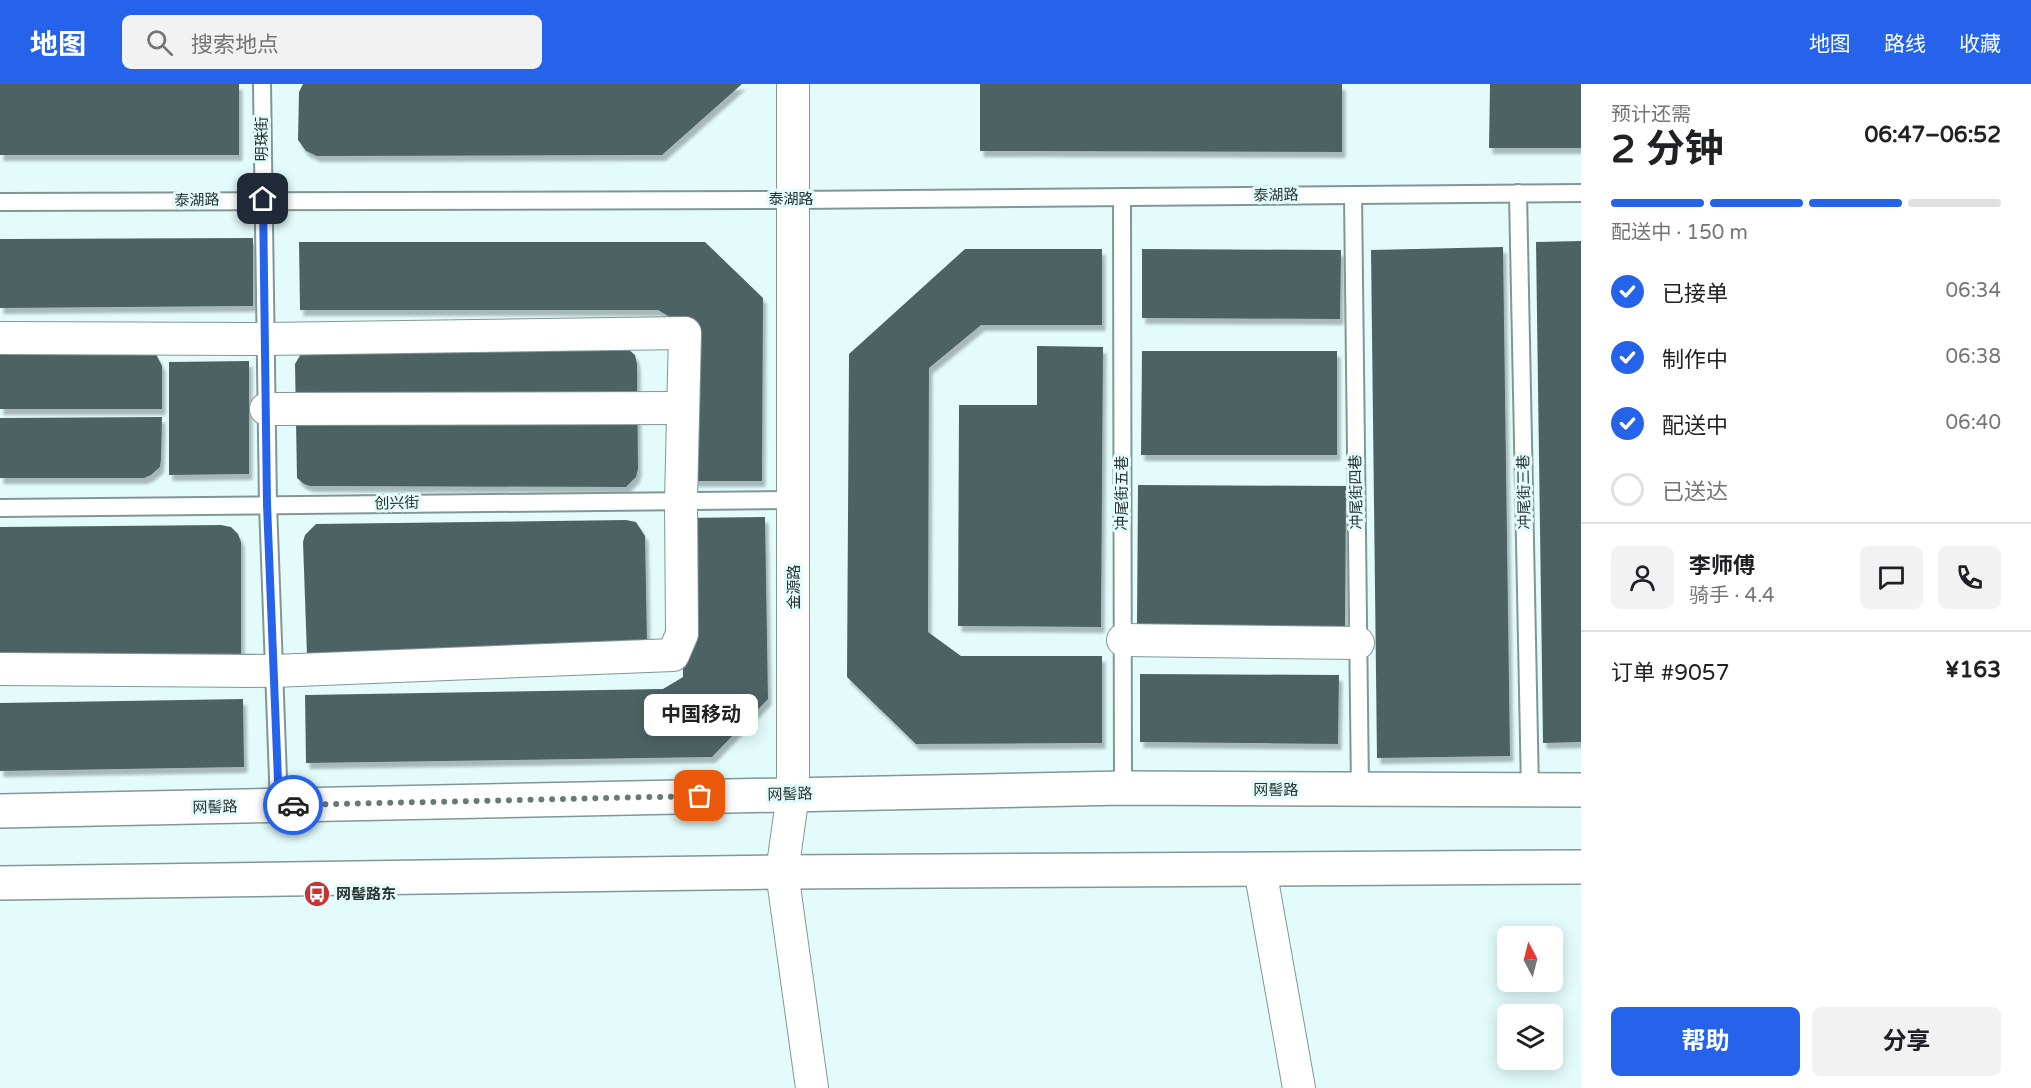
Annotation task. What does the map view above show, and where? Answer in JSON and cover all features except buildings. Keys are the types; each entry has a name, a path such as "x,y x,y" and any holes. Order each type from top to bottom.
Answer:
{"main road":[{"name":"网髻路","path":"0,811 1123,788 1581,790"},
{"path":"0,883 782,872 1581,867"}],"street":[{"name":"金源路","path":"794,84 793,794 782,872 812,1088"},
{"path":"0,338 265,339 686,333 681,500 682,634 673,655 273,671 0,669"},
{"path":"266,409 683,408"},
{"path":"1123,640 1358,642"},
{"path":"1260,869 1299,1088"}],"lane":[{"name":"明珠街","path":"262,84 267,504 279,806"},
{"name":"冲尾街三巷","path":"1518,193 1530,790"},
{"name":"泰湖路","path":"0,202 263,199 794,200 1581,193"},
{"name":"冲尾街四巷","path":"1353,195 1360,790"},
{"name":"冲尾街五巷","path":"1122,197 1123,788"},
{"name":"创兴街","path":"0,508 794,500"}],"way so far":[{"path":"293,805 700,796"}],"place":[{"name":"中国移动","path":"700,796"},
{"name":"网髻路东","path":"317,894"}],"route":[{"path":"263,199 267,504 279,806 293,805"}]}
